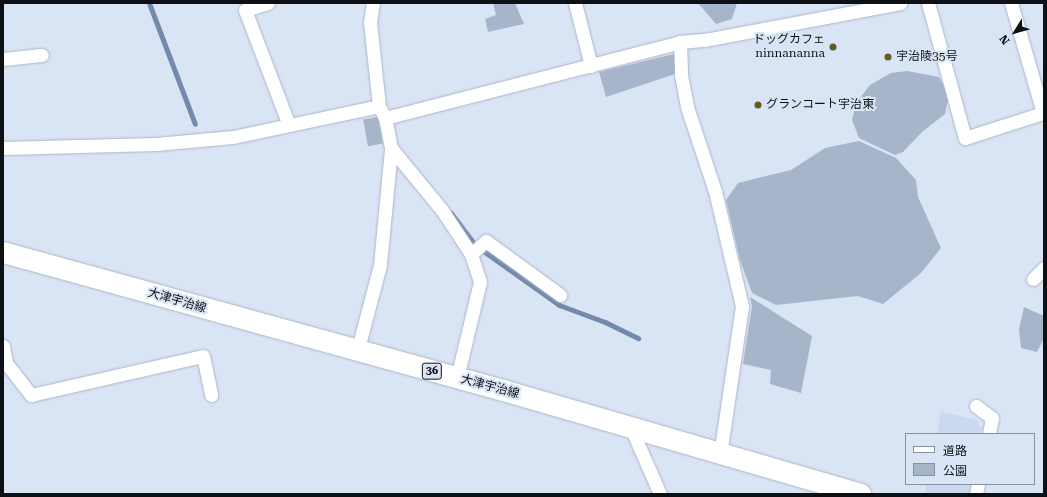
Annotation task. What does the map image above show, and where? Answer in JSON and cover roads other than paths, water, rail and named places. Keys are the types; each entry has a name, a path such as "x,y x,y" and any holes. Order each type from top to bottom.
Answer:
{"main road":[{"name":"大津宇治線","path":"3,253 357,352 457,378 720,455 860,494"}],"street":[{"path":"268,3 245,10 289,125"},
{"path":"357,352 380,265 391,148 385,118 379,106 370,22 374,3"},
{"path":"575,3 591,66"},
{"path":"385,118 680,42 705,40 901,3"},
{"path":"928,3 965,138 1044,114 1010,3"},
{"path":"680,42 680,75 687,108 715,190 742,306 720,455"},
{"path":"3,59 42,55"},
{"path":"3,148 156,144 233,138 379,106"},
{"path":"391,148 442,210 471,254 480,282 457,378"},
{"path":"471,254 486,242 560,295"},
{"path":"1033,279 1044,268"},
{"path":"3,346 6,363 31,396 203,356 211,395"},
{"path":"976,406 992,418 989,433"},
{"path":"631,428 660,494"}],"waterway":[{"path":"149,3 195,124"},
{"path":"451,213 475,245 559,305 605,322 638,338"}],"place":[{"name":"ドッグカフェ ninnananna","path":"833,47"},
{"name":"宇治陵35号","path":"888,57"},
{"name":"グランコート宇治東","path":"758,105"}]}
